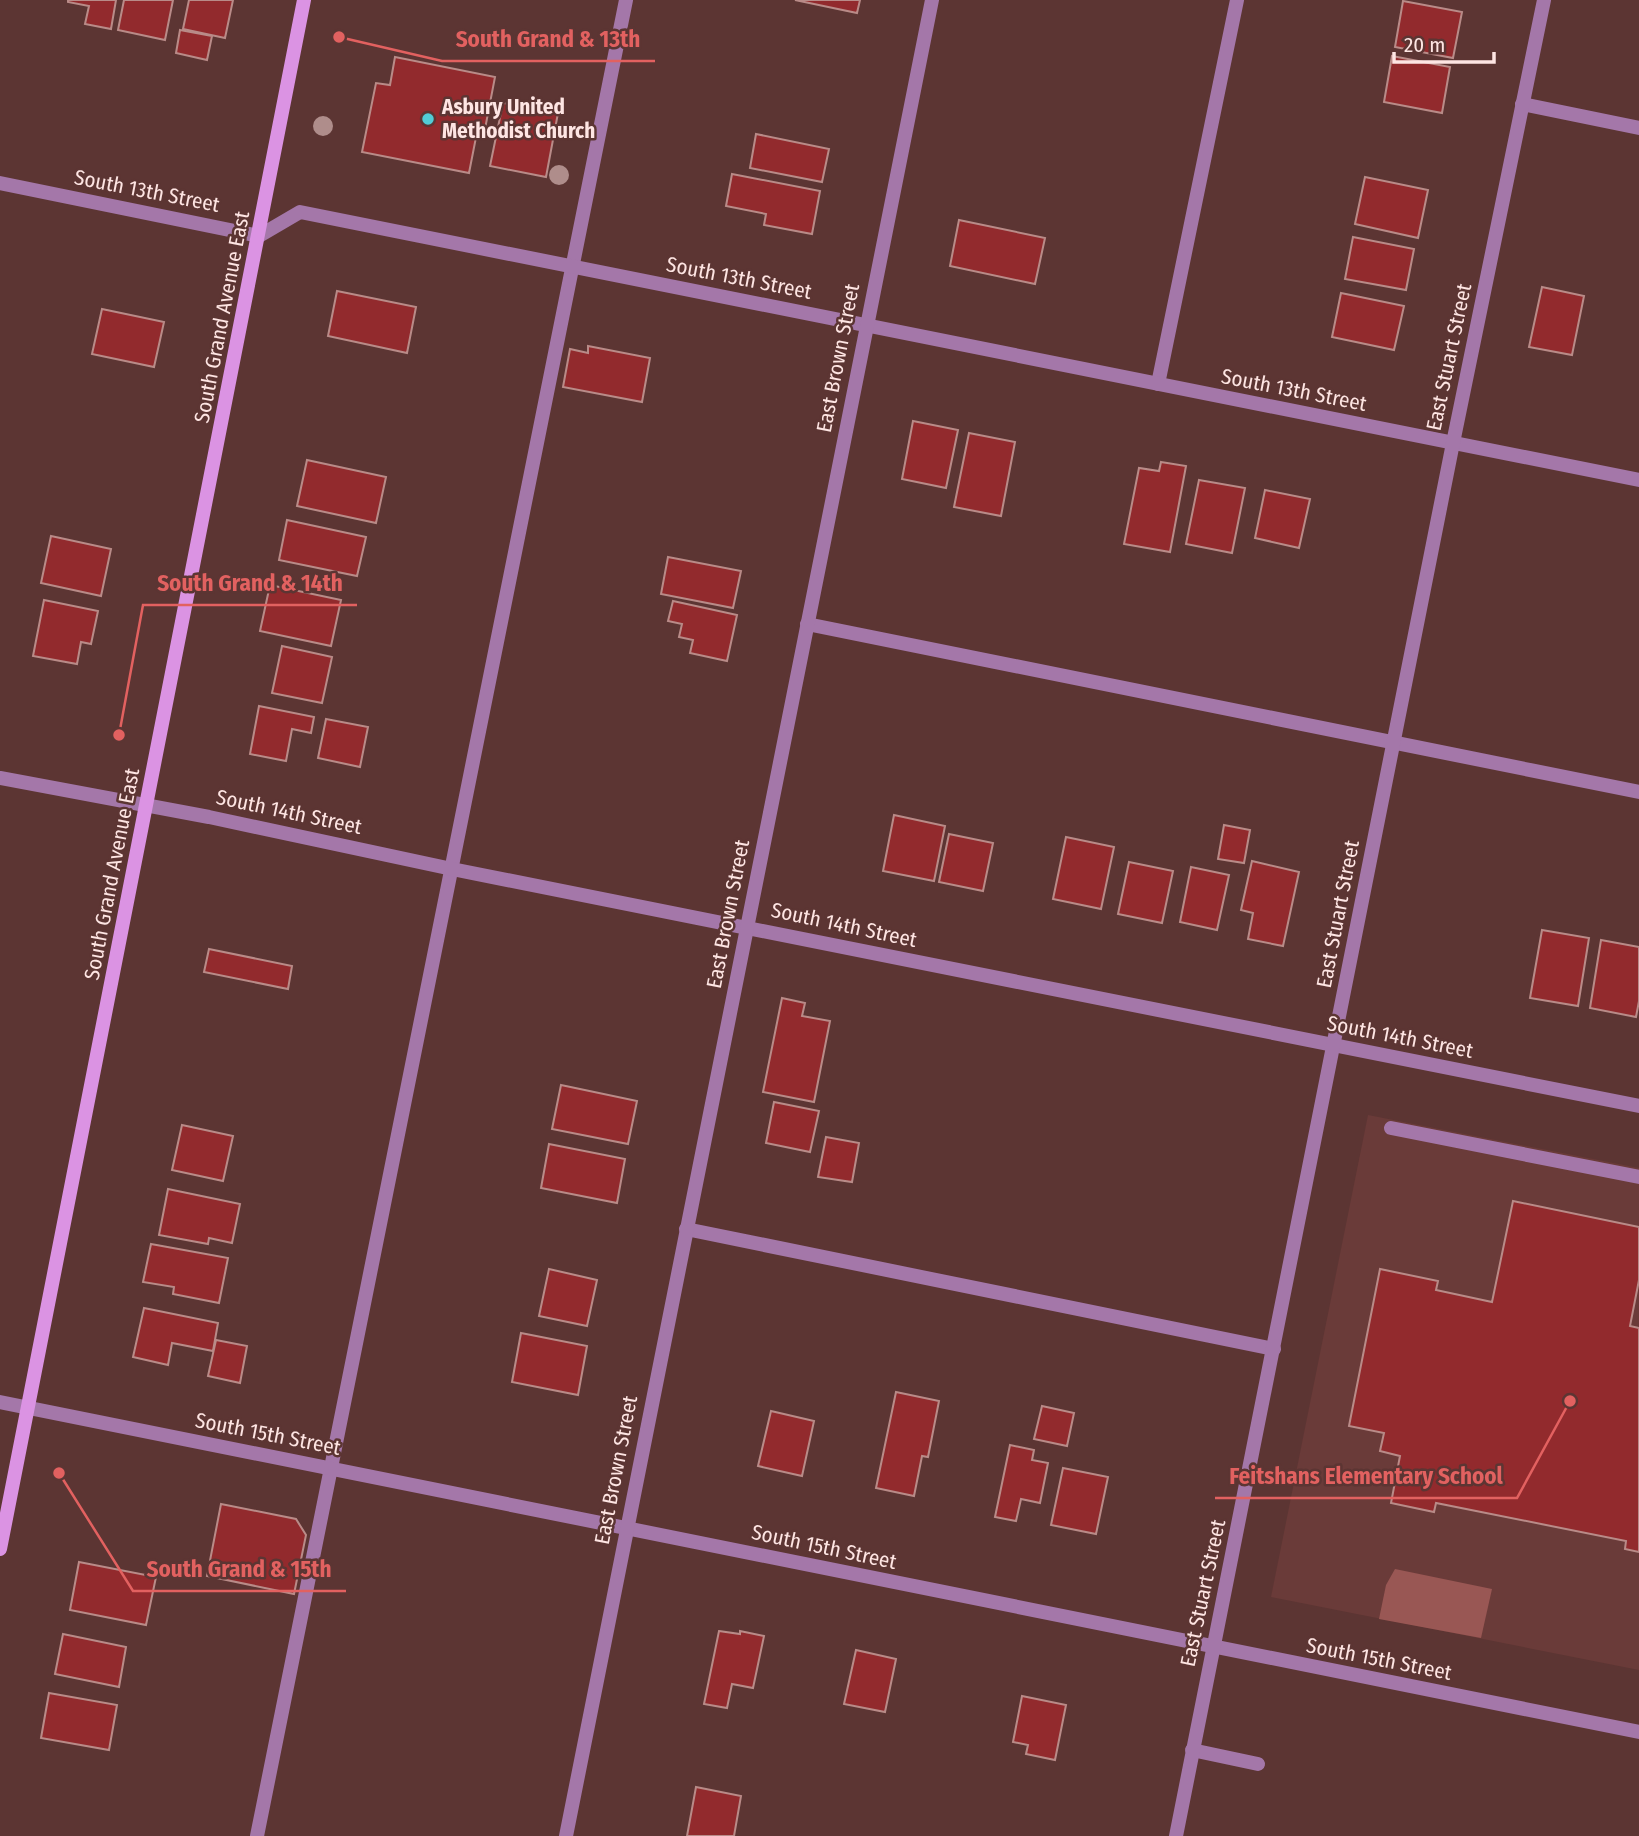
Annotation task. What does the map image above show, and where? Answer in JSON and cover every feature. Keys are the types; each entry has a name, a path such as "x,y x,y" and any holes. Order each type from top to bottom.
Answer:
{"main road":[{"name":"South Grand Avenue East","path":"0,1549 304,0"}],"street":[{"path":"257,1836 626,0"},
{"name":"East Brown Street","path":"566,1836 932,0"},
{"path":"1158,384 1237,0"},
{"name":"East Stuart Street","path":"1176,1836 1452,443 1544,0"},
{"path":"1522,104 1639,128"},
{"name":"South 13th Street","path":"0,183 259,236 300,212 1639,480"},
{"path":"807,624 1639,792"},
{"name":"South 14th Street","path":"0,778 147,805 452,869 1639,1106"},
{"path":"1391,1128 1639,1177"},
{"path":"686,1229 1274,1349"},
{"name":"South 15th Street","path":"0,1402 1639,1732"},
{"path":"1192,1750 1258,1764"}],"shaded area":[{"path":"1368,1115 1639,1168 1639,1670 1271,1597"},
{"path":"1395,1569 1492,1589 1481,1638 1379,1619 1386,1585"}],"building":[{"path":"68,0 116,0 111,29 85,24 89,6"},
{"path":"124,0 173,0 165,40 118,30"},
{"path":"189,0 233,0 225,38 183,29"},
{"path":"795,0 860,0 857,13"},
{"path":"1403,1 1462,12 1453,58 1395,47"},
{"path":"180,30 212,36 207,60 176,53"},
{"path":"1392,56 1450,67 1442,113 1384,102"},
{"path":"395,57 495,77 485,129 478,127 469,173 362,152 376,83 390,85"},
{"path":"503,103 558,113 546,177 490,166"},
{"path":"756,134 829,149 822,182 750,168"},
{"path":"732,174 820,191 812,234 764,225 766,214 726,206"},
{"path":"1365,177 1428,190 1418,238 1355,224"},
{"path":"959,220 1045,238 1035,284 950,266"},
{"path":"1353,237 1414,249 1406,290 1345,279"},
{"path":"1542,287 1584,296 1572,355 1529,347"},
{"path":"337,291 416,307 407,353 328,336"},
{"path":"1341,293 1404,306 1394,350 1332,337"},
{"path":"102,309 164,322 154,367 92,354"},
{"path":"588,346 650,358 642,402 563,387 570,349 588,353"},
{"path":"913,421 958,430 946,488 902,479"},
{"path":"969,433 1015,442 1001,516 954,507"},
{"path":"307,460 386,477 376,523 297,506"},
{"path":"1161,462 1186,466 1170,552 1124,544 1139,468 1159,471"},
{"path":"1199,480 1245,488 1232,553 1186,544"},
{"path":"1265,490 1310,499 1299,548 1255,538"},
{"path":"287,520 366,537 357,576 279,560"},
{"path":"51,536 111,549 101,596 41,583"},
{"path":"668,557 741,571 733,608 661,594"},
{"path":"270,585 341,600 331,646 260,631"},
{"path":"44,600 98,611 91,644 81,642 77,664 33,656"},
{"path":"673,601 737,615 727,661 690,653 693,640 679,637 682,624 668,621"},
{"path":"282,646 332,657 322,703 272,693"},
{"path":"259,706 314,717 311,733 292,729 286,761 250,754"},
{"path":"326,719 368,727 360,767 318,758"},
{"path":"894,815 945,826 934,881 883,871"},
{"path":"1224,825 1250,830 1244,863 1218,859"},
{"path":"949,834 993,843 983,891 939,882"},
{"path":"1066,837 1114,847 1101,909 1053,899"},
{"path":"1252,861 1299,872 1283,946 1248,939 1253,913 1241,910"},
{"path":"1129,862 1173,871 1162,923 1118,914"},
{"path":"1191,867 1229,875 1217,930 1180,922"},
{"path":"1542,930 1589,938 1578,1006 1530,998"},
{"path":"1601,940 1639,947 1639,1001 1636,1017 1590,1008"},
{"path":"209,949 292,966 288,989 204,972"},
{"path":"782,998 805,1003 802,1016 830,1021 814,1102 763,1092"},
{"path":"561,1085 637,1101 628,1144 552,1129"},
{"path":"774,1102 819,1111 810,1152 766,1143"},
{"path":"182,1125 233,1136 223,1181 172,1170"},
{"path":"826,1137 859,1143 852,1182 818,1177"},
{"path":"549,1144 625,1159 617,1203 541,1188"},
{"path":"168,1189 240,1204 232,1243 209,1238 208,1244 159,1235"},
{"path":"1513,1201 1639,1227 1639,1280 1630,1326 1639,1328 1639,1552 1625,1549 1626,1541 1436,1503 1434,1512 1391,1503 1400,1456 1380,1451 1384,1433 1349,1426 1380,1269 1438,1281 1436,1290 1492,1302"},
{"path":"151,1244 228,1258 219,1303 173,1294 174,1287 143,1282"},
{"path":"549,1269 597,1280 587,1326 539,1316"},
{"path":"144,1308 218,1323 213,1351 172,1343 168,1365 133,1357"},
{"path":"521,1333 587,1346 578,1395 512,1382"},
{"path":"216,1340 247,1346 240,1383 208,1376"},
{"path":"896,1392 939,1401 928,1457 922,1456 914,1496 876,1488"},
{"path":"1042,1406 1074,1413 1067,1446 1034,1439"},
{"path":"771,1411 814,1421 802,1476 758,1466"},
{"path":"1010,1445 1034,1450 1032,1460 1048,1463 1040,1503 1021,1499 1016,1521 995,1517"},
{"path":"1063,1468 1108,1477 1096,1534 1051,1525"},
{"path":"221,1504 296,1519 306,1535 294,1594 207,1576"},
{"path":"79,1562 156,1577 146,1625 70,1610"},
{"path":"719,1631 740,1634 740,1631 764,1636 753,1688 732,1684 727,1708 704,1704"},
{"path":"63,1634 126,1647 119,1687 55,1674"},
{"path":"856,1650 896,1659 885,1712 844,1704"},
{"path":"49,1693 117,1705 109,1750 41,1738"},
{"path":"1022,1696 1066,1705 1055,1760 1026,1754 1028,1745 1013,1742"},
{"path":"696,1787 741,1796 734,1836 687,1836"}],"place":[{"name":"South Grand & 13th","path":"339,37"},
{"name":"Asbury United Methodist Church","path":"428,119"},
{"name":"South Grand & 14th","path":"119,735"},
{"name":"Feitshans Elementary School","path":"1570,1401"},
{"name":"South Grand & 15th","path":"59,1473"}]}
